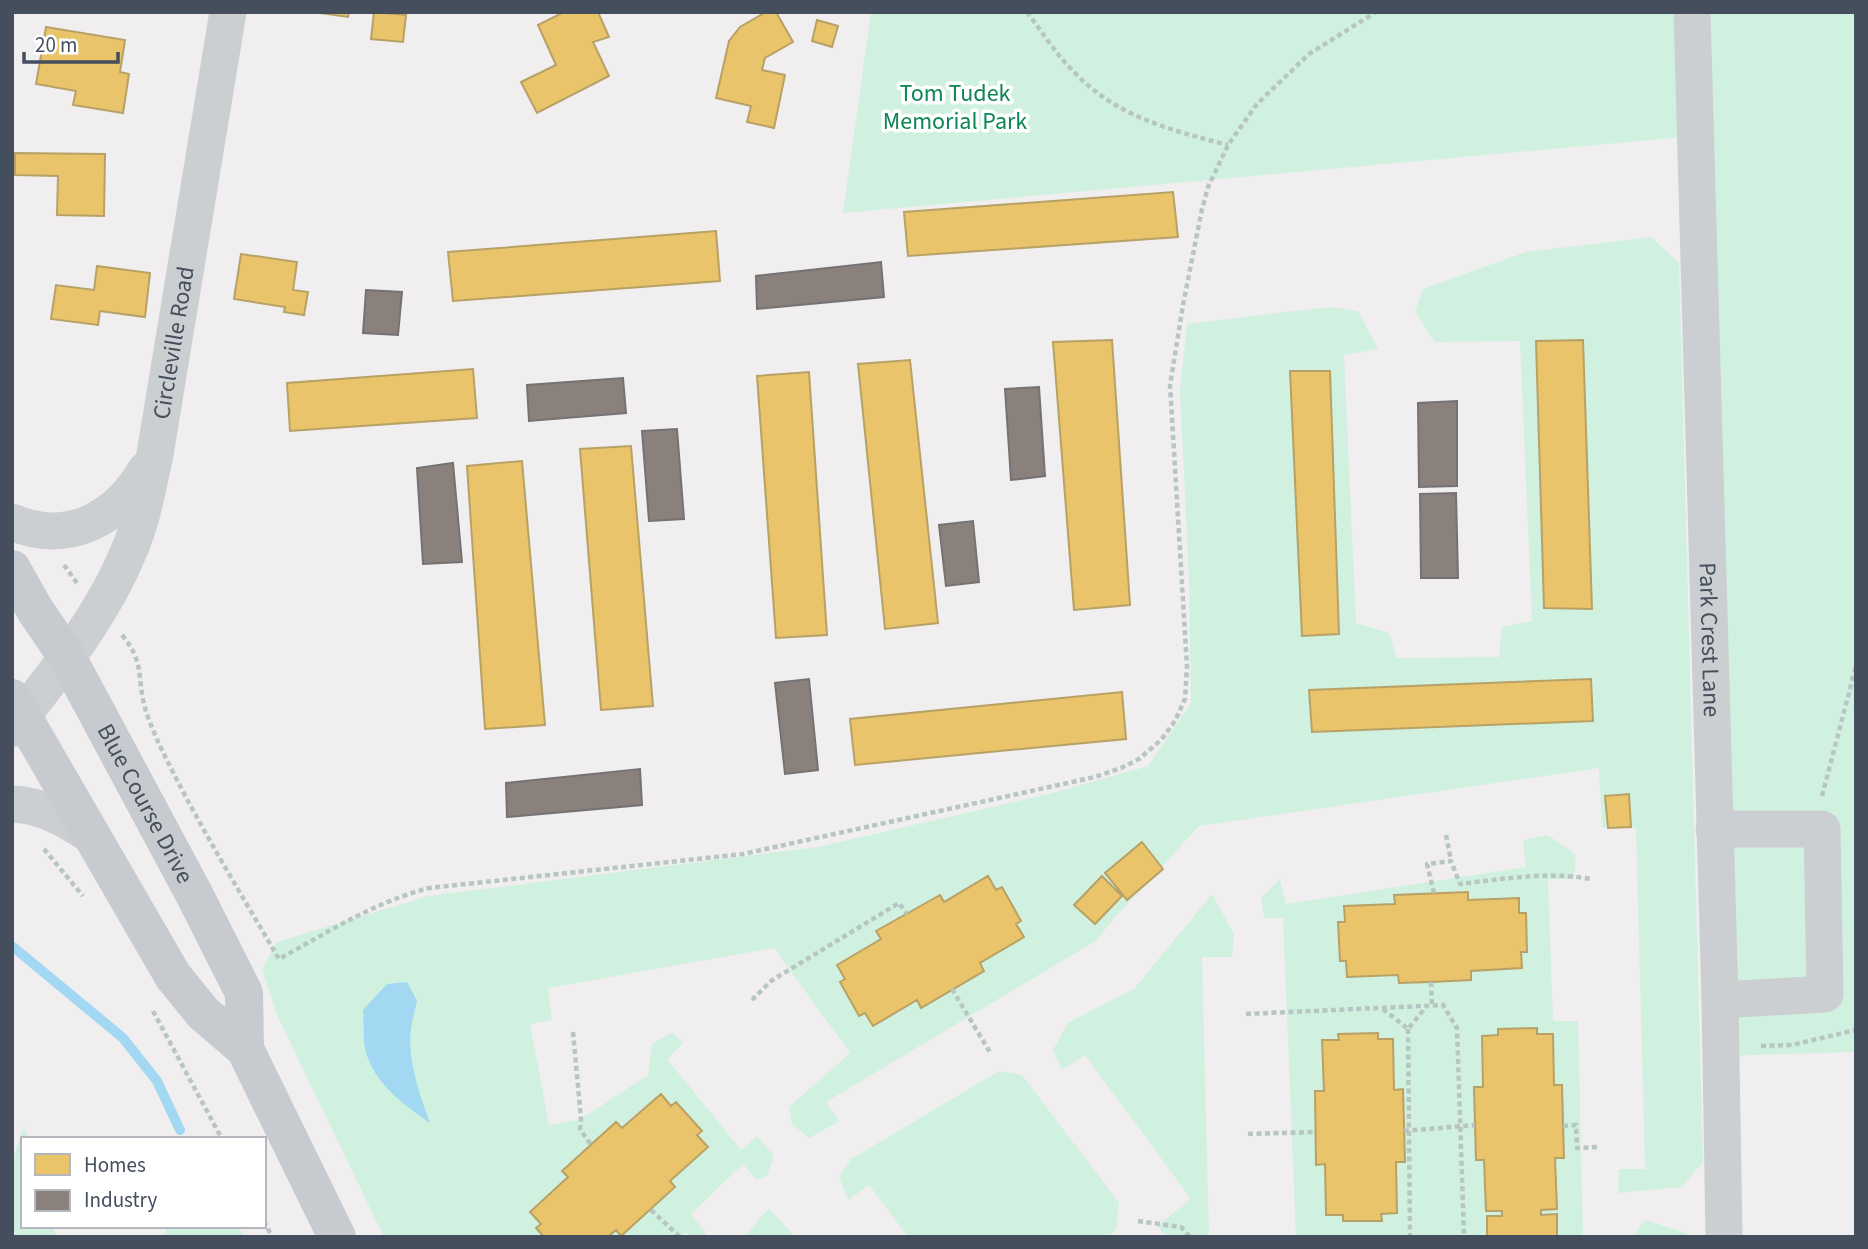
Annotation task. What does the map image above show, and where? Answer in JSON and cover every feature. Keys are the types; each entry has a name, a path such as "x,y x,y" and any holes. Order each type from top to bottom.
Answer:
{"main road":[{"name":"Blue Course Drive","path":"12,569 34,610 67,657 244,993 246,1049 337,1237"},
{"name":"Blue Course Drive","path":"16,714 92,836 173,976 203,1013 246,1049"}],"street":[{"name":"Circleville Road","path":"16,714 67,657 111,590 129,552 144,505 155,454 228,12"},
{"name":"Park Crest Lane","path":"1692,28 1720,1000 1724,1237"},
{"path":"12,522 38,530 81,527 98,520 119,506 136,487 155,454"},
{"path":"12,804 44,809 63,817 92,836"},
{"path":"1714,829 1822,829 1840,995 1720,1000"}],"path":[{"path":"1027,12 1073,71 1090,89 1116,107 1162,127 1228,145"},
{"path":"114,626 132,647 139,662 144,705 158,742 279,959 368,910 397,897 429,888 743,854 1043,789 1121,768 1139,759 1161,740 1175,721 1185,699 1187,667 1170,385 1183,304 1208,187 1228,145 1257,104 1293,67 1336,35 1376,12"},
{"path":"1821,800 1856,666"},
{"path":"1446,835 1451,861 1460,884 1528,876 1573,875 1591,879"},
{"path":"1434,893 1427,864 1451,861"},
{"path":"752,1000 771,981 899,902 907,914"},
{"path":"1410,1237 1406,1131 1408,1029 1429,1006 1431,982"},
{"path":"952,989 991,1054"},
{"path":"1246,1014 1443,1005 1457,1028 1464,1237"},
{"path":"1383,1009 1408,1029"},
{"path":"1760,1046 1792,1045 1856,1030"},
{"path":"573,1032 580,1129 592,1145"},
{"path":"1406,1131 1475,1125"},
{"path":"1563,1126 1576,1125 1577,1148 1597,1147"},
{"path":"1248,1133 1316,1132"},
{"path":"651,1210 680,1237"},
{"path":"1139,1221 1181,1227 1190,1237"}],"green space":[{"name":"Tom Tudek Memorial Park","path":"871,12 1856,12 1856,1052 1721,1056 1695,136 843,213"},
{"path":"1651,237 1679,263 1703,1162 1682,1187 1618,1193 1619,1169 1645,1169 1636,828 1602,827 1599,768 1199,826 1097,940 826,1102 840,1121 809,1138 792,1124 789,1107 850,1053 774,948 548,988 552,1020 530,1024 549,1125 581,1119 648,1075 652,1044 673,1032 683,1043 667,1059 741,1150 757,1136 774,1156 767,1176 757,1180 743,1164 691,1214 708,1237 692,1237 685,1232 682,1237 384,1237 277,1015 262,969 277,942 428,896 818,847 1053,793 1148,766 1191,703 1189,579 1180,391 1187,324 1329,307 1358,311 1378,349 1344,355 1356,623 1389,633 1397,658 1499,657 1502,627 1532,621 1520,341 1435,342 1415,312 1423,289 1526,252"},
{"path":"1548,835 1576,855 1574,879 1548,879 1553,1021 1578,1021 1583,1237 1296,1237 1283,918 1264,918 1261,898 1280,879 1286,904 1526,867 1523,840"},
{"path":"1212,894 1234,934 1232,957 1202,957 1209,1237 1167,1237 1157,1226 1191,1199 1085,1055 1062,1070 1053,1050 1068,1023 1134,989"},
{"path":"999,1071 1022,1075 1119,1203 1116,1230 1107,1237 908,1237 869,1185 848,1200 839,1177 851,1159"},
{"path":"24,1126 27,1137 21,1137 21,1228 54,1228 56,1237 12,1237 12,1162"},
{"path":"769,1208 795,1237 744,1237"},
{"path":"1645,1220 1686,1233 1689,1237 1632,1237"},
{"path":"166,1228 239,1228 244,1237 164,1237"}],"water":[{"path":"407,982 417,1001 411,1029 411,1053 430,1123 382,1083 365,1049 363,1010 387,984"}],"building: Homes":[{"path":"313,12 349,12 348,17"},
{"path":"374,12 406,15 403,42 371,39"},
{"path":"564,12 598,12 609,37 593,42 609,76 537,113 521,82 556,65 538,25"},
{"path":"766,12 776,12 793,42 765,58 762,70 785,75 774,128 747,122 751,106 716,98 729,41 740,27"},
{"path":"817,20 838,26 832,47 812,41"},
{"path":"46,27 125,40 120,72 129,74 123,113 73,105 76,91 36,84"},
{"path":"15,153 105,154 104,216 57,215 58,176 15,175"},
{"path":"1173,192 1178,237 908,256 904,212"},
{"path":"716,231 720,281 453,301 448,252"},
{"path":"241,254 297,262 293,290 308,292 304,315 284,312 285,307 234,299"},
{"path":"97,266 150,273 145,317 100,311 98,325 51,319 56,285 94,290"},
{"path":"1112,340 1130,605 1074,610 1053,342"},
{"path":"1583,340 1592,609 1544,608 1536,341"},
{"path":"910,360 938,623 885,629 858,364"},
{"path":"473,369 477,418 290,431 287,383"},
{"path":"1290,371 1330,371 1339,634 1302,636"},
{"path":"809,372 827,635 776,638 757,376"},
{"path":"631,446 653,706 601,710 580,449"},
{"path":"522,461 545,725 485,729 467,466"},
{"path":"1591,679 1593,721 1312,732 1309,690"},
{"path":"1122,692 1126,739 855,765 850,719"},
{"path":"1629,794 1631,827 1608,828 1605,796"},
{"path":"1142,842 1163,869 1127,900 1105,873"},
{"path":"988,876 996,890 1002,887 1021,921 1016,924 1024,937 980,963 984,971 921,1008 917,1000 873,1026 865,1013 859,1016 840,982 845,979 837,965 881,939 876,931 940,895 944,902"},
{"path":"1102,876 1122,896 1095,924 1074,905"},
{"path":"1468,892 1468,900 1519,898 1519,913 1526,913 1527,952 1521,952 1522,968 1471,971 1471,980 1399,983 1398,975 1347,977 1346,961 1340,961 1338,922 1345,922 1344,906 1395,904 1394,895"},
{"path":"1537,1028 1537,1034 1553,1034 1554,1085 1562,1085 1564,1158 1555,1158 1557,1209 1541,1210 1541,1215 1557,1214 1557,1237 1487,1237 1487,1216 1502,1216 1502,1211 1486,1211 1484,1160 1476,1160 1474,1087 1483,1087 1482,1036 1498,1035 1498,1029"},
{"path":"1378,1033 1378,1039 1393,1039 1394,1090 1403,1089 1405,1162 1396,1162 1397,1213 1381,1214 1382,1221 1343,1221 1343,1215 1326,1215 1325,1164 1316,1165 1315,1091 1324,1091 1322,1040 1339,1040 1338,1034"},
{"path":"661,1094 671,1106 676,1102 702,1131 697,1135 708,1147 670,1181 675,1187 621,1236 616,1230 608,1237 544,1237 536,1228 541,1224 530,1212 568,1177 562,1171 616,1122 622,1128"}],"building: Industry":[{"path":"881,262 884,297 757,309 756,276"},
{"path":"366,290 402,292 398,335 363,333"},
{"path":"623,378 626,413 529,421 527,385"},
{"path":"1039,387 1045,476 1011,480 1005,389"},
{"path":"1457,401 1457,486 1419,487 1418,403"},
{"path":"677,429 684,519 649,521 642,431"},
{"path":"453,463 462,562 423,564 417,468"},
{"path":"1456,493 1458,578 1421,578 1420,494"},
{"path":"973,521 979,582 946,586 939,525"},
{"path":"809,679 818,770 785,774 775,683"},
{"path":"640,769 642,805 507,817 506,783"}],"waterway":[{"path":"12,946 123,1038 157,1081 180,1130"}]}
